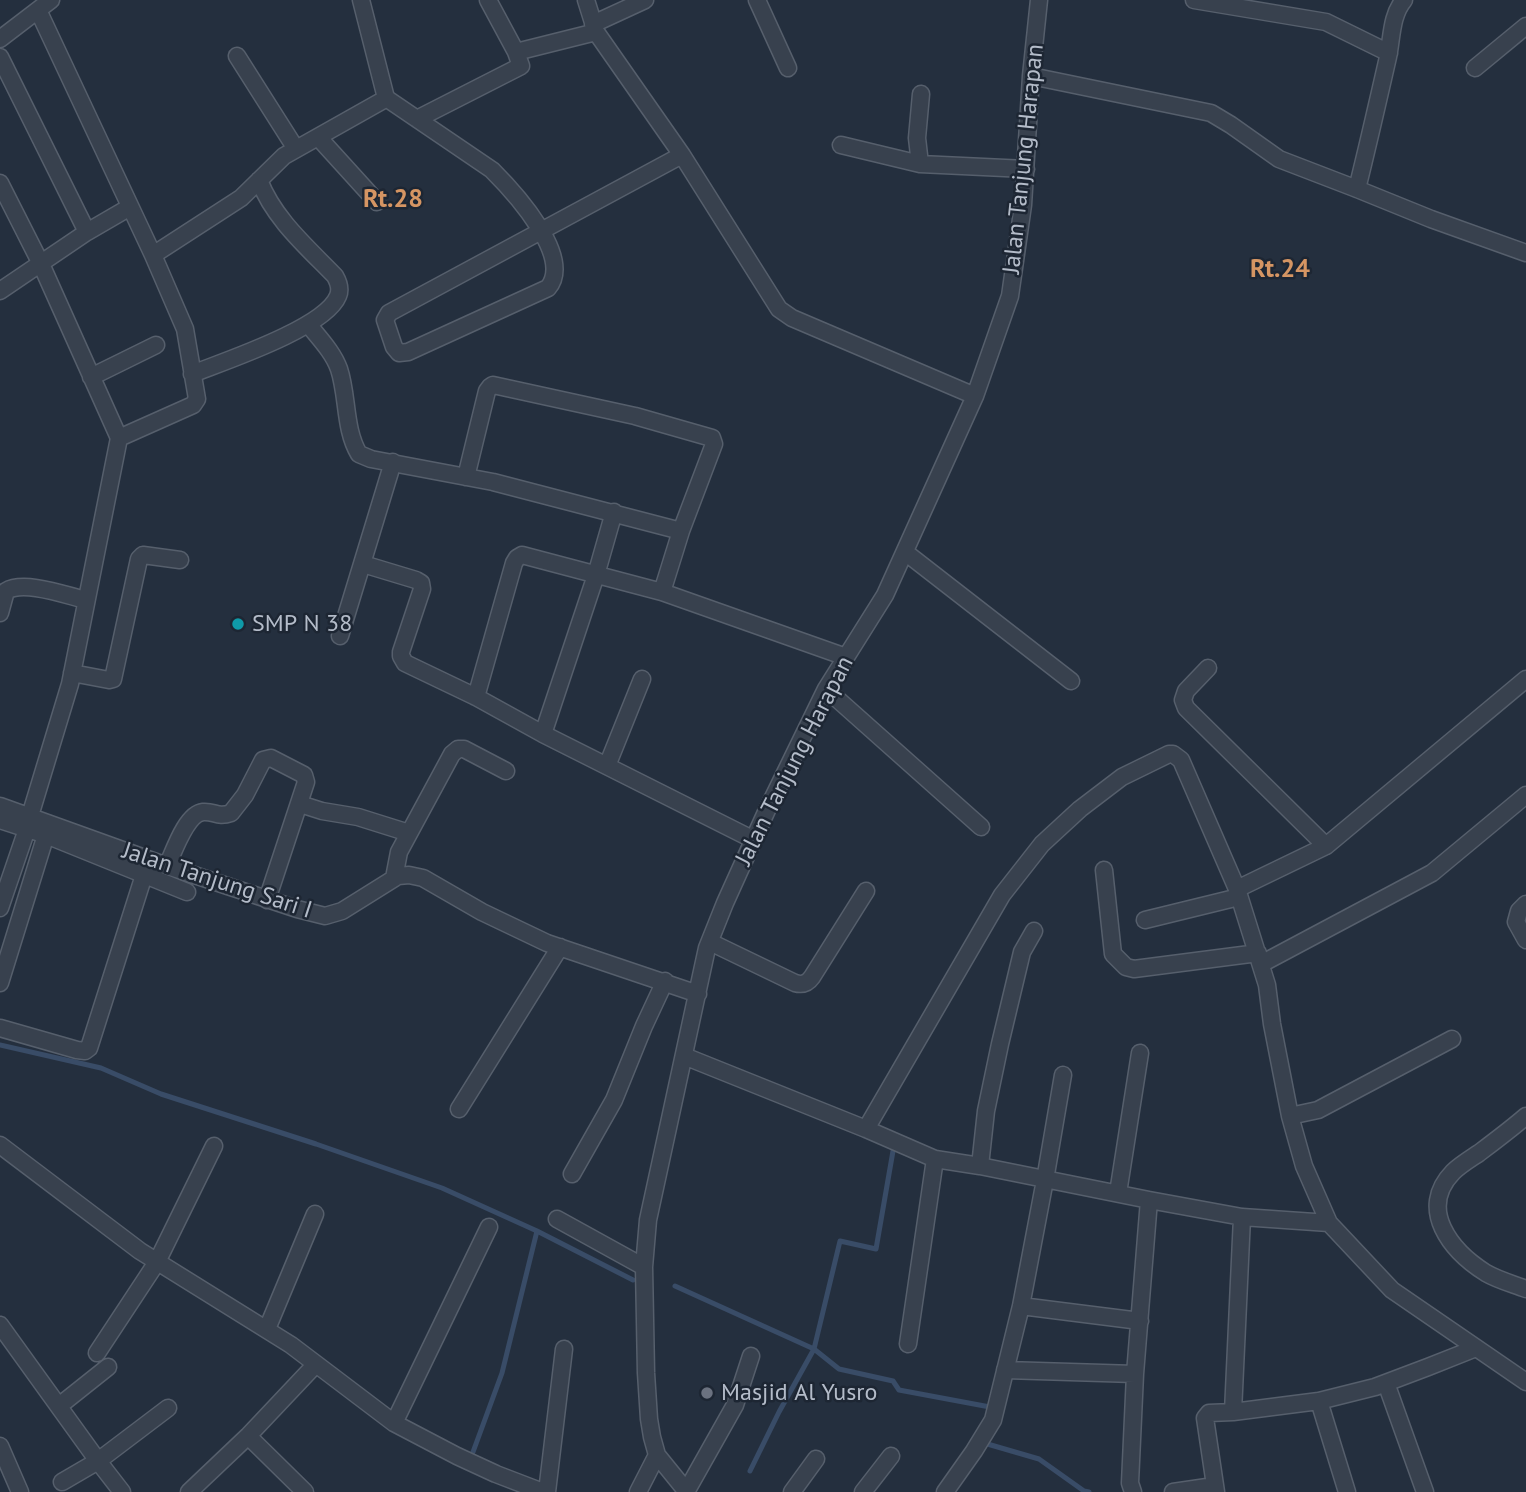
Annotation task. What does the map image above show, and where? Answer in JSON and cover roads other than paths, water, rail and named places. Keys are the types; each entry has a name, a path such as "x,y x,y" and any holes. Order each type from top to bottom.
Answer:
{"street":[{"path":"361,0 387,98 492,170 506,184 542,231 556,269 548,288 408,352 399,353 385,320 389,313 542,231 682,155"},
{"path":"416,118 521,66 488,0"},
{"path":"586,0 595,28 682,155 779,309 792,318 975,396"},
{"path":"516,52 595,28 645,0"},
{"path":"757,0 788,68"},
{"name":"Jalan Tanjung Harapan","path":"686,1492 657,1455 649,1419 645,1267 648,1220 710,942 766,810 826,689 885,595 905,552 975,396 1010,296 1023,205 1039,0"},
{"path":"1194,0 1326,22 1389,53"},
{"path":"1357,189 1395,18 1404,0"},
{"path":"0,39 45,5 185,330 197,399 193,405 118,438"},
{"path":"1475,68 1526,26"},
{"path":"237,56 296,149"},
{"path":"0,57 87,232"},
{"path":"1031,76 1212,113 1279,159 1526,253"},
{"path":"920,164 917,138 921,94"},
{"path":"153,255 242,198 284,156 387,98"},
{"path":"318,137 377,202"},
{"path":"841,145 920,164 1026,169"},
{"path":"192,374 308,324 328,310 339,295 340,287 335,276 279,216 260,180"},
{"path":"0,183 41,264 118,438 72,673 28,822 3,889 0,908"},
{"path":"0,291 87,232 130,207"},
{"path":"308,324 330,351 339,369 349,422 357,451 363,457 466,477 614,512 681,531"},
{"path":"91,377 156,345"},
{"path":"466,477 487,391 491,386 635,416 709,437 714,444 681,531 662,592"},
{"path":"340,636 393,462"},
{"path":"543,734 614,512"},
{"path":"905,552 1071,681"},
{"path":"72,673 109,680 113,678 139,559 143,555 180,560"},
{"path":"476,697 513,563 522,555 662,592 846,657"},
{"path":"363,564 421,583 422,589 401,656 409,666 476,697 543,734 754,840"},
{"path":"0,613 6,591 10,588 35,588 86,600"},
{"path":"1208,668 1186,691 1183,700 1186,708 1326,846"},
{"path":"607,766 642,679"},
{"path":"1145,920 1238,893 1326,846 1526,680"},
{"path":"826,689 981,827"},
{"path":"506,771 464,749 458,749 452,754 399,852 394,878 404,875 423,878 504,923 547,943 698,994"},
{"path":"866,1129 1002,895 1042,844 1080,809 1122,777 1169,754 1175,754 1181,760 1238,893 1267,985 1290,1116 1304,1166 1329,1223 1392,1290 1526,1382"},
{"path":"167,866 188,822 195,814 209,812 219,816 231,813 263,760 271,758 304,775 306,782 267,900"},
{"path":"1104,870 1113,954 1126,967 1134,969 1259,958 1432,873 1526,795"},
{"path":"300,804 358,817 409,833"},
{"name":"Jalan Tanjung Sari I","path":"0,806 28,822 48,829 267,900 330,916 394,878"},
{"path":"0,820 28,822"},
{"path":"0,983 48,829 144,875 187,892"},
{"path":"0,1028 77,1050 85,1051 89,1048 144,875"},
{"path":"710,942 795,983 806,984 866,891"},
{"path":"1526,904 1519,911 1516,922 1526,940"},
{"path":"980,1166 986,1111 1000,1044 1022,952 1034,931"},
{"path":"459,1109 560,947"},
{"path":"572,1174 614,1100 665,981"},
{"path":"1290,1116 1318,1110 1452,1040"},
{"path":"1118,1193 1140,1053"},
{"path":"684,1056 935,1159 1242,1217 1329,1223"},
{"path":"945,1492 993,1420 1021,1306 1063,1075"},
{"path":"1526,1116 1453,1171 1437,1197 1441,1225 1464,1257 1488,1274 1526,1289"},
{"path":"0,1145 157,1262 267,1329 394,1423 496,1474 545,1492 564,1349"},
{"path":"97,1353 157,1262 214,1146"},
{"path":"908,1344 935,1159"},
{"path":"1133,1492 1130,1483 1135,1374 1149,1200"},
{"path":"267,1329 315,1214"},
{"path":"1233,1412 1242,1217"},
{"path":"557,1219 645,1267"},
{"path":"394,1423 489,1227"},
{"path":"1021,1306 1140,1321"},
{"path":"0,1325 122,1492"},
{"path":"1173,1492 1215,1489 1205,1418 1211,1412 1233,1412 1319,1401 1386,1383 1476,1348"},
{"path":"686,1492 735,1405 751,1356"},
{"path":"189,1492 248,1436 316,1364"},
{"path":"59,1406 108,1367"},
{"path":"1005,1370 1135,1374"},
{"path":"1386,1383 1425,1492"},
{"path":"1319,1401 1347,1492"},
{"path":"62,1482 98,1461 168,1408"},
{"path":"248,1436 305,1492"},
{"path":"0,1446 20,1492"},
{"path":"638,1492 657,1455"},
{"path":"863,1492 891,1456"},
{"path":"792,1492 816,1460"}],"waterway":[{"path":"0,1045 101,1068 161,1094 442,1188 537,1231 633,1280"},
{"path":"750,1471 814,1349 840,1241 876,1249 893,1151"},
{"path":"473,1452 502,1373 537,1231"},
{"path":"675,1286 814,1349 839,1369 893,1381 899,1390 990,1407 990,1411"},
{"path":"984,1442 1039,1459 1089,1492"}],"place":[{"name":"SMP N 38","path":"238,624"},
{"name":"Masjid Al Yusro","path":"707,1393"}],"district":[{"name":"Rt.28","path":"393,200"},
{"name":"Rt.24","path":"1280,270"}]}
